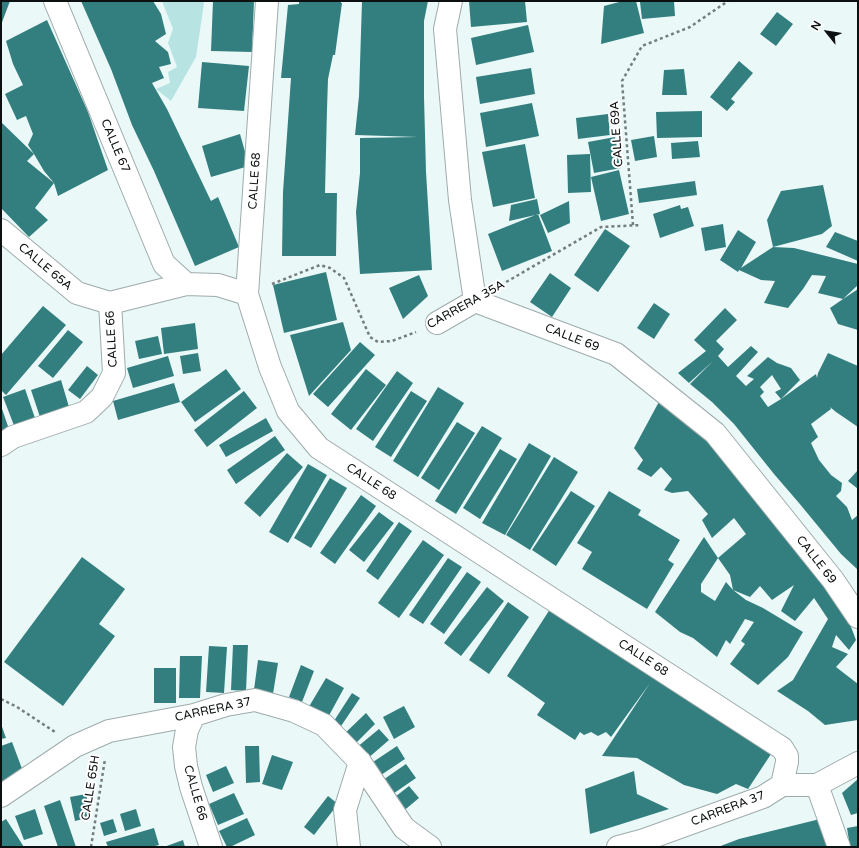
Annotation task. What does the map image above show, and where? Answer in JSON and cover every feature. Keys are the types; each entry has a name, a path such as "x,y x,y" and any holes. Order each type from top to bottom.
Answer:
{"street":[{"name":"CALLE 67","path":"54,1 164,264 186,284"},
{"name":"CALLE 68","path":"268,1 247,294 270,367 288,411 319,448 782,748 787,756 782,785"},
{"path":"451,1 445,29 460,200 475,301"},
{"name":"CALLE 65A","path":"1,230 77,293 110,303"},
{"path":"110,303 186,284 218,285 247,294"},
{"name":"CARRERA 35A","path":"437,323 475,301"},
{"name":"CALLE 69","path":"475,301 616,354 715,433 832,580 858,617"},
{"name":"CALLE 66","path":"1,445 13,437 86,412 102,397 114,373 110,303"},
{"name":"CARRERA 37","path":"1,796 75,746 109,731 194,715 226,705 255,700 294,711 324,725 360,762 404,828 430,847"},
{"name":"CALLE 66","path":"194,715 187,730 184,747 186,766 191,787 211,847"},
{"path":"349,847 345,810 360,762"},
{"path":"782,785 817,785 858,763"},
{"name":"CARRERA 37","path":"618,847 644,840 762,797 782,785"},
{"path":"817,785 839,847"}],"path":[{"name":"CALLE 69A","path":"632,225 622,82 642,46 690,27 728,1"},
{"name":"CARRERA 35A","path":"475,301 601,227 632,225 641,226"},
{"name":"CARRERA 35A","path":"247,294 320,265 330,268 344,278 370,337 378,342 392,341 437,323"},
{"path":"1,699 17,707 75,746"},
{"name":"CALLE 65H","path":"91,847 109,731"}],"shaded area":[{"path":"162,1 203,1 204,3 196,57 171,101 156,89 170,83 168,72 177,67 168,43 173,29"}],"building":[{"path":"1,1 10,1 1,25"},
{"path":"81,1 153,1 161,14 166,34 155,41 168,52 171,64 159,67 164,78 152,83 167,109 211,201 218,197 239,247 195,266 154,171 132,125 111,69"},
{"path":"213,1 254,1 252,52 211,51"},
{"path":"299,1 341,1 342,3 335,55 333,55 328,79 325,193 337,193 336,256 282,256 283,192 291,78 281,78 288,5 299,4"},
{"path":"362,1 428,1 424,21 424,97 426,172 432,270 360,274 356,212 360,173 360,138 418,137 355,135 359,96"},
{"path":"469,1 525,1 527,22 471,27"},
{"path":"623,1 636,1 644,33 601,44 604,6"},
{"path":"674,1 675,16 642,19 640,2"},
{"path":"777,12 793,24 776,46 760,34"},
{"path":"47,20 88,112 108,170 58,196 54,183 44,171 28,145 33,134 26,116 17,120 5,94 23,85 13,64 6,41"},
{"path":"528,25 534,52 476,65 471,38"},
{"path":"739,61 753,73 731,99 735,102 727,111 710,97"},
{"path":"202,62 249,66 244,111 198,108"},
{"path":"531,68 535,94 480,104 476,77"},
{"path":"684,69 687,95 662,95 664,70"},
{"path":"532,103 539,136 486,147 480,113"},
{"path":"702,111 702,137 657,138 656,112"},
{"path":"608,114 610,135 578,139 576,118"},
{"path":"1,122 34,154 27,161 54,183 35,208 48,220 29,237 1,208"},
{"path":"240,134 249,166 211,177 202,146"},
{"path":"654,136 657,157 635,161 631,140"},
{"path":"615,137 621,168 594,173 588,142"},
{"path":"698,141 700,157 672,159 671,143"},
{"path":"525,144 535,198 493,207 482,152"},
{"path":"590,154 591,192 568,193 567,155"},
{"path":"619,170 629,214 601,221 591,177"},
{"path":"695,181 697,195 639,203 637,189"},
{"path":"823,185 832,226 822,234 773,247 767,220 781,191"},
{"path":"537,199 540,214 509,221 511,205"},
{"path":"569,201 570,223 548,233 540,215"},
{"path":"680,205 681,209 688,207 694,226 660,238 653,214"},
{"path":"538,214 552,251 502,271 488,234"},
{"path":"723,224 726,247 705,251 701,228"},
{"path":"605,229 630,246 598,292 574,275"},
{"path":"738,230 756,242 741,268 773,247 794,248 858,264 858,285 843,299 818,293 826,276 812,275 788,308 764,303 775,281 761,280 739,270 738,272 720,260"},
{"path":"835,232 858,241 858,261 826,247"},
{"path":"326,272 337,320 284,333 273,285"},
{"path":"550,273 571,288 552,317 530,302"},
{"path":"419,275 428,296 403,319 389,288"},
{"path":"858,289 858,330 838,324 830,308"},
{"path":"654,303 670,314 654,339 637,328"},
{"path":"43,306 66,325 6,395 1,390 1,355"},
{"path":"725,308 737,320 716,341 724,349 718,356 728,367 751,346 758,352 736,376 746,386 754,379 747,376 768,357 777,363 791,368 800,380 781,399 816,374 817,378 828,353 858,366 858,427 830,407 831,409 811,424 818,437 811,443 819,460 831,475 842,483 841,491 836,496 847,507 852,520 858,515 858,570 841,554 734,424 712,402 690,384 713,361 689,383 678,373 706,351 694,340","holes":["772,375 781,389 775,392 781,399 768,407 760,396 764,392 760,387"]},
{"path":"343,322 351,350 309,396 290,335"},
{"path":"195,323 198,349 164,354 161,328"},
{"path":"68,330 83,342 53,378 38,366"},
{"path":"158,336 162,354 139,359 135,341"},
{"path":"360,342 375,355 328,407 313,394"},
{"path":"198,353 201,371 183,374 180,356"},
{"path":"168,356 174,376 133,388 127,368"},
{"path":"87,366 98,375 80,399 68,390"},
{"path":"226,369 241,389 195,422 181,402"},
{"path":"366,369 386,385 351,430 331,414"},
{"path":"397,371 413,383 373,441 356,429"},
{"path":"61,380 69,407 40,417 31,390"},
{"path":"174,383 180,402 118,420 113,401"},
{"path":"438,387 464,403 418,477 393,461"},
{"path":"25,389 36,421 15,428 3,397"},
{"path":"244,391 257,408 207,447 194,430"},
{"path":"411,391 427,401 391,457 375,447"},
{"path":"661,398 706,437 829,583 837,606 845,611 856,640 849,650 836,635 832,647 848,654 836,667 858,684 858,720 825,725 808,711 777,691 793,680 828,619 814,598 795,621 781,611 794,585 772,600 760,586 750,597 733,590 730,575 718,558 746,534 734,518 712,538 702,520 708,514 688,491 672,493 664,490 672,479 661,467 651,477 637,469 643,460 634,448"},
{"path":"1,406 10,432 1,435"},
{"path":"266,418 273,431 226,457 219,445"},
{"path":"457,422 475,433 439,490 421,478"},
{"path":"482,426 502,438 456,514 435,501"},
{"path":"275,436 285,450 236,484 227,470"},
{"path":"529,443 551,456 505,535 482,523"},
{"path":"500,449 517,459 480,519 463,508"},
{"path":"287,453 303,467 260,517 244,503"},
{"path":"554,457 578,472 530,550 506,535"},
{"path":"308,464 327,475 288,543 269,532"},
{"path":"858,470 858,489 848,481"},
{"path":"330,478 347,488 311,548 294,538"},
{"path":"571,491 595,506 556,566 532,550"},
{"path":"609,491 641,510 638,515 680,540 668,560 674,564 647,609 582,569 592,552 577,543"},
{"path":"361,495 376,506 335,564 320,553"},
{"path":"379,512 394,523 364,562 349,550"},
{"path":"399,522 412,531 378,580 366,571"},
{"path":"704,537 718,558 701,584 701,592 715,601 726,582 733,590 746,600 763,608 803,632 788,657 758,685 730,664 745,644 741,641 754,622 745,619 730,644 726,640 717,657 693,638 680,632 655,612"},
{"path":"423,540 444,555 399,618 378,603"},
{"path":"82,557 125,589 99,624 115,636 63,706 4,662"},
{"path":"448,558 462,567 423,624 409,615"},
{"path":"467,572 481,582 444,634 430,624"},
{"path":"487,587 504,601 461,656 444,643"},
{"path":"508,602 529,617 489,674 469,660"},
{"path":"552,606 775,748 748,789 736,784 717,794 684,785 637,758 602,756 650,683 611,737 606,732 598,736 591,732 584,735 580,732 575,740 537,715 545,703 507,676"},
{"path":"233,645 248,645 246,691 231,690"},
{"path":"209,646 227,647 224,693 206,692"},
{"path":"180,656 202,656 200,698 179,698"},
{"path":"258,660 278,663 272,700 253,697"},
{"path":"301,665 314,671 302,702 289,697"},
{"path":"154,668 176,668 176,703 154,703"},
{"path":"326,678 344,688 326,721 307,710"},
{"path":"352,693 360,698 339,729 332,724"},
{"path":"404,706 415,727 394,739 383,717"},
{"path":"366,713 375,724 352,747 341,737"},
{"path":"1,724 6,738 1,739"},
{"path":"379,729 389,740 367,759 356,748"},
{"path":"12,742 24,774 1,782 1,746"},
{"path":"245,746 259,746 260,782 246,783"},
{"path":"397,746 405,759 378,777 370,764"},
{"path":"272,755 293,762 282,790 262,784"},
{"path":"406,764 416,778 390,796 380,782"},
{"path":"226,766 234,783 213,792 206,775"},
{"path":"634,771 637,794 669,809 590,834 585,789"},
{"path":"858,779 858,813 851,815 842,793"},
{"path":"409,786 419,798 401,813 391,800"},
{"path":"234,793 244,814 218,825 209,804"},
{"path":"86,794 91,817 75,821 70,797"},
{"path":"328,796 338,804 314,835 304,827"},
{"path":"60,800 76,847 58,847 44,806"},
{"path":"35,809 43,834 24,840 15,816"},
{"path":"136,809 141,826 125,831 120,814"},
{"path":"823,817 834,847 718,847 739,839"},
{"path":"247,818 255,835 227,847 219,831"},
{"path":"6,819 24,847 1,847 1,822"},
{"path":"113,819 117,832 104,836 100,823"},
{"path":"858,826 858,847 850,847 847,828"},
{"path":"154,828 159,845 151,847 108,847 106,842"},
{"path":"183,840 185,847 164,847"}]}
